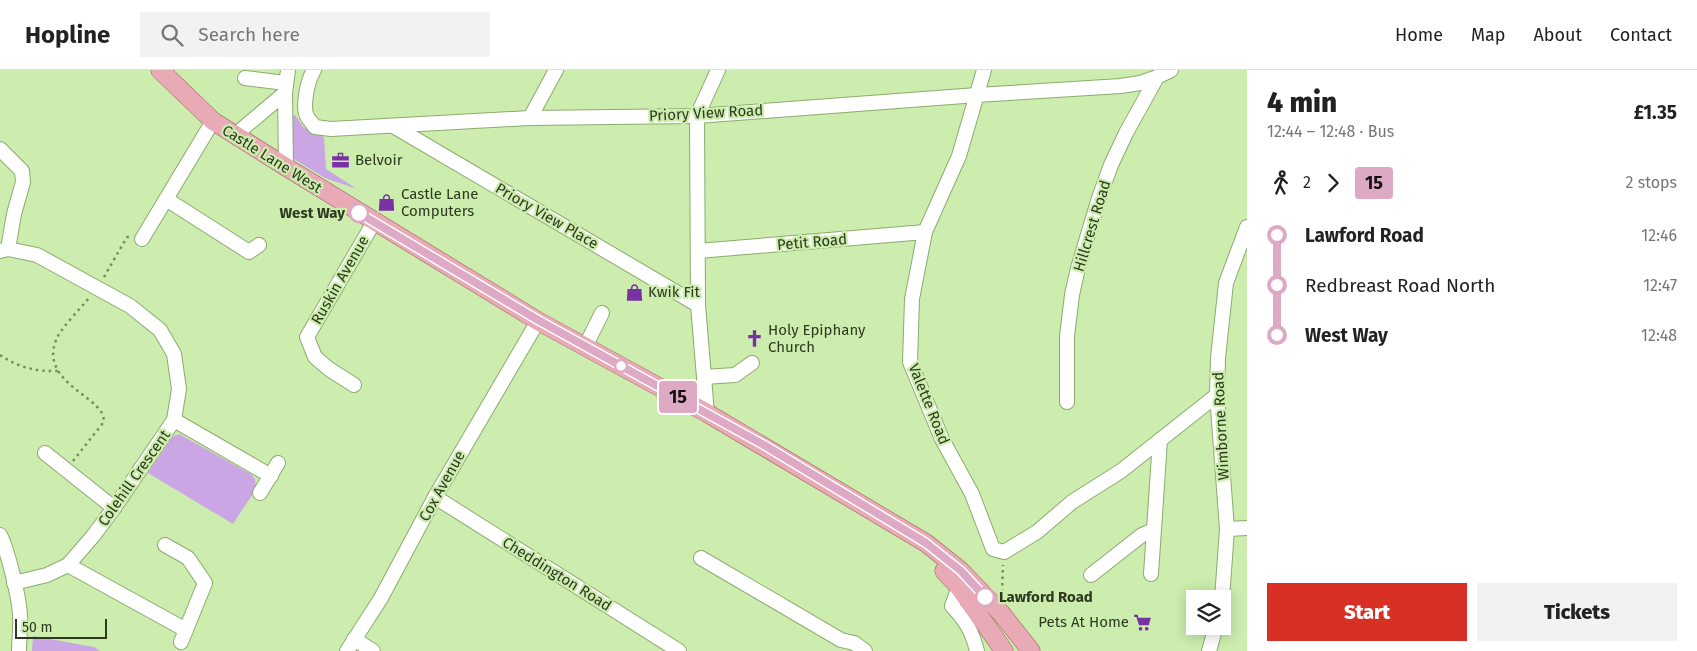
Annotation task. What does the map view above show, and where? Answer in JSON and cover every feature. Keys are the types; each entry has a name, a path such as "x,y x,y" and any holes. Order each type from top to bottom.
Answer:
{"main road":[{"name":"Castle Lane West","path":"160,70 213,121 286,168 538,320 707,413 926,543 961,571 1001,613 1031,651"},
{"name":"Castle Lane West","path":"707,413 939,565 959,586 1004,651"}],"street":[{"name":"Priory View Road","path":"314,70 310,77 306,114 315,127 331,129 530,118 697,116 1121,86 1140,84 1157,77"},
{"path":"530,118 556,70"},
{"path":"707,413 698,305 697,116 718,70"},
{"name":"Valette Road","path":"984,70 959,156 925,232 912,300 910,362 942,439 972,494 993,549 1004,552"},
{"path":"1157,77 1171,70"},
{"name":"Hillcrest Road","path":"1067,402 1067,336 1072,295 1078,268 1111,165 1126,133 1157,77"},
{"path":"245,78 287,82"},
{"path":"235,135 287,82"},
{"path":"286,168 287,82"},
{"path":"142,239 213,121"},
{"name":"Priory View Place","path":"395,126 698,305"},
{"path":"0,149 22,171 23,177 4,250"},
{"path":"166,199 249,252 258,245"},
{"name":"Ruskin Avenue","path":"354,385 329,369 315,357 307,337 374,222"},
{"name":"Petit Road","path":"698,251 925,232"},
{"name":"Wimborne Road","path":"1223,590 1227,528 1217,395 1218,358 1226,283 1246,232"},
{"name":"Colehill Crescent","path":"4,250 37,255 130,306 160,330 174,354 178,389 174,420 114,508 68,565 47,575 14,583"},
{"path":"585,346 602,313"},
{"name":"Cox Avenue","path":"350,645 381,598 435,497 538,320"},
{"path":"704,377 735,375 752,363"},
{"path":"1004,552 1037,532 1072,502 1121,471 1217,395"},
{"path":"174,420 271,476"},
{"path":"1151,574 1160,440"},
{"path":"45,453 114,508"},
{"path":"260,493 278,463"},
{"name":"Cheddington Road","path":"435,497 679,651"},
{"path":"1227,528 1247,528"},
{"path":"1091,575 1142,535 1153,530"},
{"path":"0,535 14,583 20,615 19,651"},
{"path":"68,565 184,636 205,583 188,558 165,545"},
{"path":"701,558 841,640 854,643 865,651"},
{"path":"959,586 952,606 964,619 973,636 977,651"},
{"path":"1209,651 1213,635"},
{"path":"350,645 373,651"}],"path":[{"path":"66,470 105,418 103,413 68,384 58,371 52,356 56,339 98,288 127,236 142,239"},
{"path":"0,355 24,368 46,372 58,371"},
{"path":"1001,613 1004,552"}],"shaded area":[{"path":"295,115 303,127 324,137 326,169 357,189 325,178 292,158 289,117"},
{"path":"179,434 251,474 255,479 256,489 233,524 148,473 172,437"},
{"path":"33,636 94,647 100,651 32,651"}],"bus line":[{"name":"15","path":"359,213 538,320 764,445 926,543 961,571 985,597"}],"place":[{"name":"Belvoir","path":"341,160"},
{"name":"Castle Lane Computers","path":"387,203"},
{"name":"West Way","path":"359,213"},
{"name":"Kwik Fit","path":"634,292"},
{"name":"Holy Epiphany Church","path":"754,339"},
{"name":"Lawford Road","path":"985,597"},
{"name":"Pets At Home","path":"1143,622"}]}
